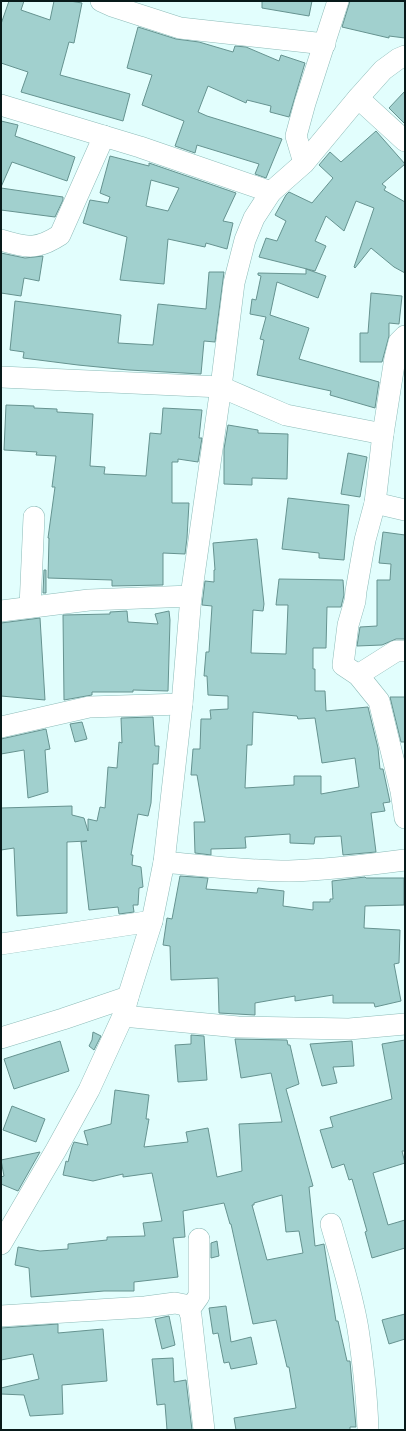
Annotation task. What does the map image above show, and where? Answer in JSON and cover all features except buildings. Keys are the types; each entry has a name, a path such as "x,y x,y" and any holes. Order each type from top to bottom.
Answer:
{"street":[{"path":"101,1 180,28 325,44"},
{"path":"304,163 296,136 305,103 338,1"},
{"path":"1,1244 8,1222 89,1090 125,1006 152,921 164,862 182,704 191,596 221,387 234,283 244,240 254,218 271,192 304,163 383,70 403,60"},
{"path":"358,98 405,141"},
{"path":"1,105 104,136 271,192"},
{"path":"1,240 28,247 39,246 60,235 104,136"},
{"path":"405,336 399,342 395,358 374,502 365,540 355,601 348,625 343,665 358,675 379,701 401,791 405,818"},
{"path":"1,377 221,387 286,415 383,434"},
{"path":"374,502 405,510"},
{"path":"30,607 34,517"},
{"path":"1,611 89,600 191,596"},
{"path":"358,675 396,651 405,651"},
{"path":"1,727 90,707 182,704"},
{"path":"164,862 233,870 290,871 359,866 405,860"},
{"path":"1,944 152,921"},
{"path":"1,1038 63,1019 125,1006 238,1027 349,1028 405,1024"},
{"path":"331,1224 358,1328 364,1376 368,1430"},
{"path":"189,1310 199,1296 199,1239"},
{"path":"1,1316 145,1307 175,1303 184,1305 189,1310 191,1316 204,1430"}]}
